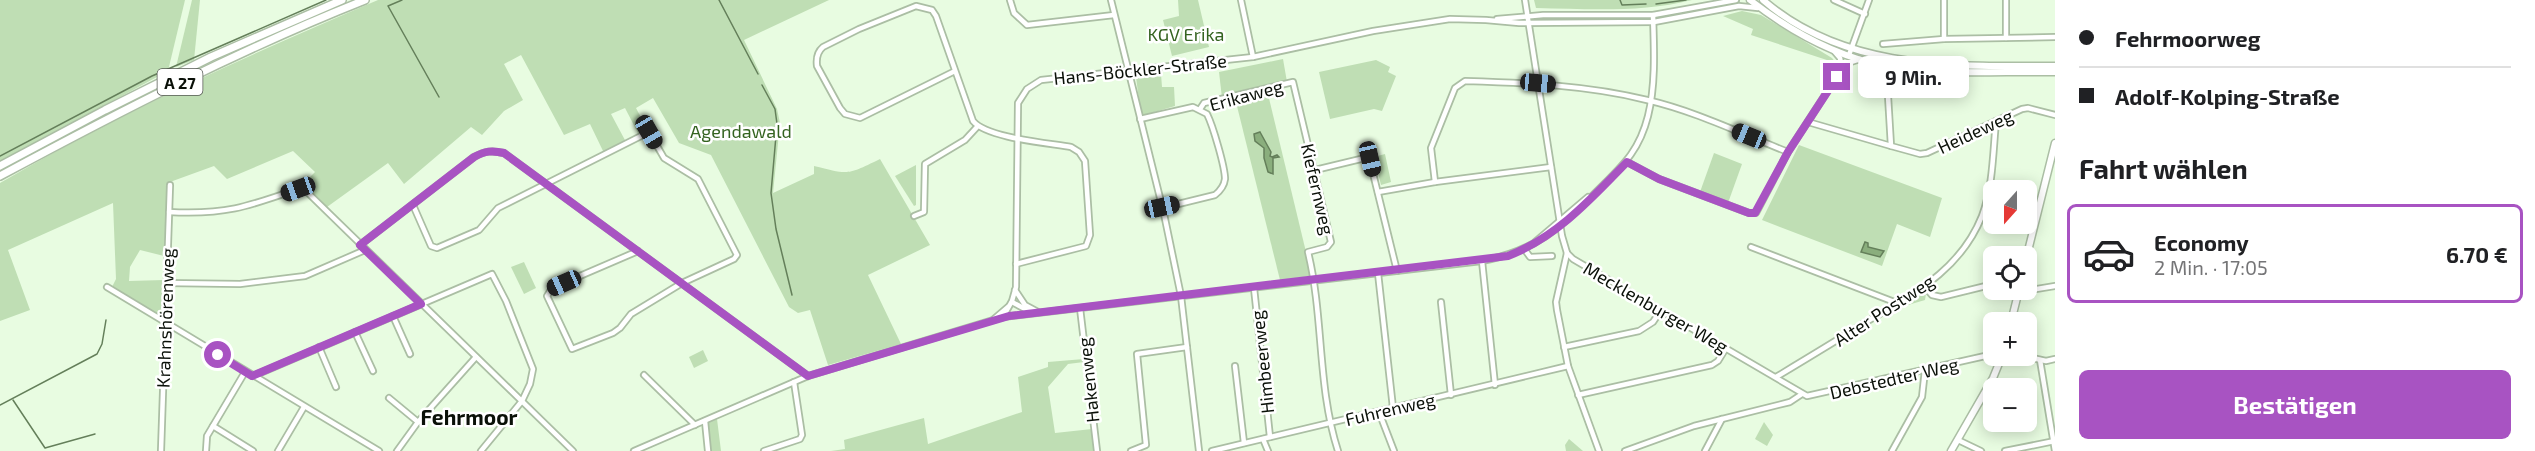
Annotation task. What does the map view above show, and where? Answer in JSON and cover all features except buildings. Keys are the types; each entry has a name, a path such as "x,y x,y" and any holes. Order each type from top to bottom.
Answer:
{"highway":[{"name":"A 27","path":"0,166 212,57 342,0"},
{"name":"A 27","path":"0,176 109,117 215,65 365,0"}],"main road":[{"path":"1750,0 1764,5 1793,30 1832,49 1850,53 1922,63 2055,66"},
{"path":"1756,0 1798,26 1860,59 1912,69 2055,72"},
{"path":"2040,71 2055,77"},
{"path":"2029,246 2055,143"},
{"path":"1951,451 1998,366"}],"street":[{"path":"1010,0 1014,13 1027,25 1114,15"},
{"path":"1111,0 1162,207 1181,296 1199,451"},
{"path":"1241,0 1253,57"},
{"name":"Mecklenburger Weg","path":"1525,0 1567,253 1573,259 1802,394"},
{"name":"Hans-Böckler-Straße","path":"1003,317 1012,302 1015,290 1019,99 1033,83 1050,78 1253,57 1402,25 1450,19 1653,15 1736,0"},
{"path":"1744,5 1750,0"},
{"path":"1834,0 1865,14"},
{"path":"1850,53 1869,0"},
{"path":"1944,0 1944,39"},
{"path":"2006,0 2006,38"},
{"name":"Hans-Böckler-Straße","path":"1528,19 1654,22 1744,5 1764,5"},
{"path":"955,71 860,118 851,117 840,108 817,66 816,58 823,47 853,32 910,8 924,6 932,10 936,16 973,121 977,126 1017,137 1071,147 1079,152 1084,161 1090,235 1086,246 1016,264"},
{"path":"634,451 808,376 1003,317 1482,261 1508,256 1527,249 1561,224 1627,162 1641,136 1650,100 1653,15"},
{"path":"1883,44 1944,39 2055,37"},
{"path":"1832,49 1840,58 1842,69"},
{"path":"1627,162 1659,179 1749,213 1755,213 1788,152 1842,69 1860,59"},
{"path":"1887,79 1891,146"},
{"path":"1435,182 1431,148 1459,84 1465,81 1538,83 1593,89 1650,100 1788,152"},
{"name":"Erikaweg","path":"1140,119 1193,107 1200,109 1204,103 1293,82"},
{"name":"Kiefernweg","path":"1293,82 1331,242 1327,247 1308,252 1315,281"},
{"name":"Heideweg","path":"1808,122 1920,154 1927,153 2028,108 2055,115"},
{"path":"1162,207 1215,195 1223,186 1225,177 1210,120 1200,109"},
{"name":"Alter Postweg","path":"1776,377 1925,287 1948,267 1969,242 1987,200 1996,121"},
{"path":"914,216 924,212 925,164 965,140 977,126"},
{"path":"413,205 431,246 437,248 479,230 498,208 649,132 664,158 698,179 736,251 734,259 682,283 631,314 613,333 572,349 547,296 549,292 552,288 638,251"},
{"path":"360,245 474,157 494,150 504,153 808,376"},
{"path":"1315,170 1365,156 1370,159 1397,271"},
{"path":"1378,192 1551,167"},
{"name":"Krahnshörenweg","path":"161,451 170,184"},
{"path":"169,212 211,214 230,211 302,189 573,451"},
{"path":"1751,247 1897,303"},
{"path":"1527,249 1530,257 1552,256"},
{"path":"166,283 240,284 305,276 365,250"},
{"path":"1567,253 1556,302 1568,366 1599,451"},
{"path":"1482,261 1496,385"},
{"path":"1378,273 1393,408"},
{"path":"252,376 492,274 506,301 533,369 530,384 522,401 481,451"},
{"path":"1315,281 1319,352 1329,423 1338,451"},
{"path":"2037,288 2055,285"},
{"path":"107,287 379,451"},
{"path":"1925,287 1932,295 1941,297 1983,287"},
{"name":"Himbeerweg","path":"1254,288 1270,437"},
{"path":"1015,290 1025,305 1041,312"},
{"path":"1012,302 1020,308 1041,312"},
{"path":"988,323 1012,302"},
{"path":"1012,302 1017,310 1029,314"},
{"path":"1441,302 1451,395"},
{"name":"Hakenweg","path":"1080,308 1096,451"},
{"path":"1564,347 1638,331 1653,322 1661,310"},
{"path":"393,316 410,354"},
{"path":"356,332 373,371"},
{"path":"319,347 336,387"},
{"path":"1131,451 1146,445 1137,354 1187,347"},
{"path":"1578,395 1712,365 1718,361 1726,348"},
{"path":"397,451 418,422 476,357"},
{"name":"Debstedter Weg","path":"1625,451 1668,434 1790,402 1802,394 1812,397 1983,357"},
{"path":"2037,359 2055,359"},
{"path":"2040,360 2055,451"},
{"path":"1235,366 1244,443"},
{"name":"Fuhrenweg","path":"1212,451 1568,366"},
{"path":"1892,451 1922,397 1924,370"},
{"path":"206,451 207,436 245,372"},
{"path":"644,375 695,425"},
{"path":"764,451 800,439 802,435 794,382"},
{"path":"389,398 418,422"},
{"path":"278,451 304,406"},
{"path":"1379,412 1394,451"},
{"path":"1705,451 1722,419"},
{"path":"705,421 708,451"},
{"path":"213,426 253,451"},
{"path":"1263,439 1268,451"},
{"path":"1958,440 1981,451"},
{"path":"2005,451 2054,441"}],"green space":[{"path":"0,0 185,0 168,71 0,162"},
{"path":"192,0 200,0 194,60 176,67"},
{"name":"Agendawald","path":"378,0 829,0 744,40 777,109 780,123 773,193 814,174 814,166 848,172 880,159 930,245 868,275 901,344 828,365 810,310 798,313 789,307 711,155 679,143 653,98 636,108 648,131 639,135 625,108 611,114 626,142 604,153 590,124 564,135 521,55 504,64 523,100 504,111 482,135 471,127 404,184 388,163 327,207 303,184 315,172 293,151 227,179 214,166 170,182 164,256 140,250 130,267 129,281 164,280 161,317 112,287 116,279 113,203 8,250 30,310 0,321 0,183 139,108"},
{"name":"KGV Erika","path":"1178,0 1198,0 1209,47 1172,56 1163,20 1179,16"},
{"path":"1534,0 1692,0 1634,9 1594,9 1536,8"},
{"path":"1742,11 1761,15 1832,58 1836,63 1751,35 1753,29 1723,16"},
{"name":"KGV Erika","path":"1283,59 1287,82 1222,98 1219,72"},
{"path":"1376,60 1390,67 1388,72 1396,76 1382,111 1374,109 1330,119 1319,72"},
{"path":"1161,74 1162,87 1174,87 1175,106 1141,116 1136,77"},
{"path":"1267,90 1311,276 1280,280 1235,98"},
{"path":"1799,145 1942,198 1930,237 1897,224 1882,266 1762,220"},
{"path":"1714,153 1742,164 1728,203 1700,192"},
{"path":"1385,154 1391,182 1381,185 1374,157"},
{"path":"916,165 916,205 914,206 895,176"},
{"path":"524,262 536,288 524,294 511,267"},
{"path":"1919,293 1926,294 1925,300 1891,310"},
{"path":"703,350 708,361 694,368 689,357"},
{"path":"1084,359 1084,362 1068,364 1048,387 1055,433 1092,429 1095,451 831,451 845,449 844,440 924,418 928,444 1022,412 1018,377 1048,367 1048,362"},
{"path":"717,419 721,451 708,451 705,424"},
{"path":"1764,422 1773,435 1767,446 1755,439"},
{"path":"1569,439 1583,451 1566,451 1565,445"}],"shaded area":[{"path":"1260,132 1271,152 1270,156 1279,157 1273,158 1273,174 1268,172 1264,148 1255,141 1254,134"},
{"path":"1865,242 1868,243 1868,247 1884,251 1880,257 1861,252"}],"waterway":[{"path":"0,156 152,76 326,0"},
{"path":"402,0 388,6 439,97"},
{"path":"719,0 758,74"},
{"path":"1620,0 1622,5 1646,4"},
{"path":"1656,4 1686,0"},
{"path":"762,85 775,109 777,124 771,193 776,229 792,295"},
{"path":"0,405 97,354 102,344 106,320"},
{"path":"13,400 45,448 95,434"}],"district":[{"name":"Fehrmoor","path":"469,416"}],"route":[{"path":"218,355 252,376 421,304 360,245 474,157 494,150 504,153 808,376 1003,317 1460,264 1508,256 1540,242 1561,226 1627,162 1659,179 1749,213 1755,213 1788,152 1837,77"}]}
